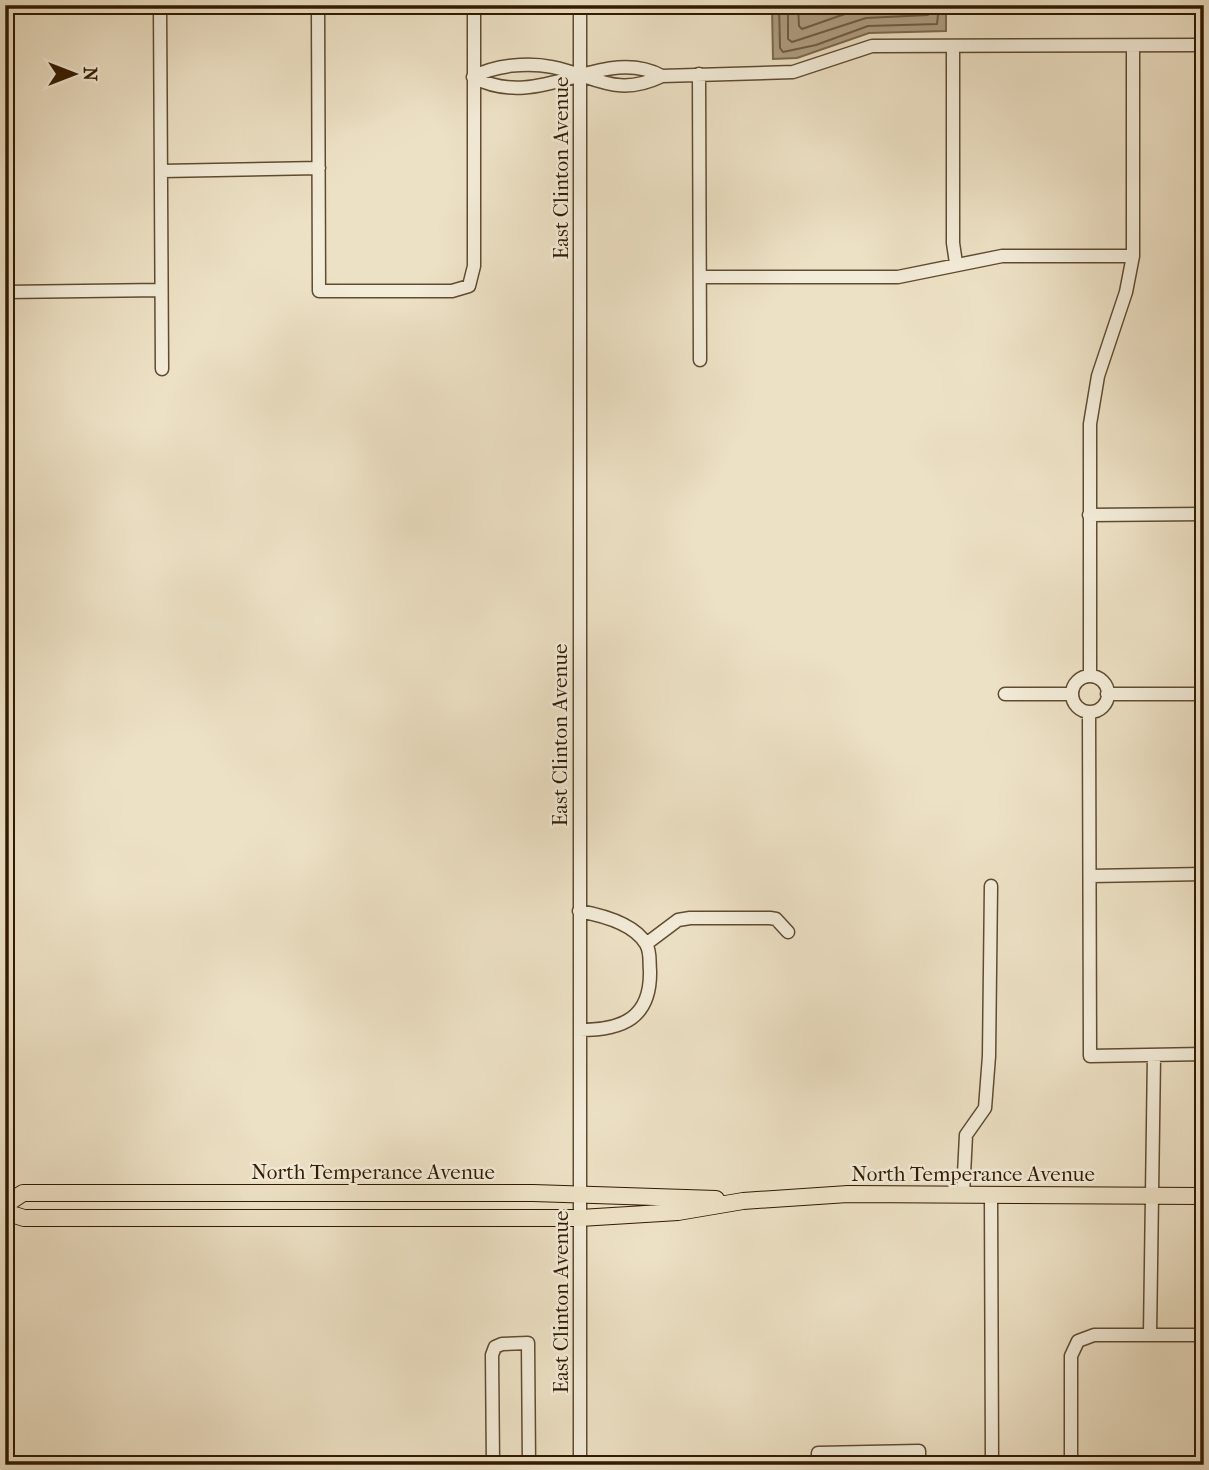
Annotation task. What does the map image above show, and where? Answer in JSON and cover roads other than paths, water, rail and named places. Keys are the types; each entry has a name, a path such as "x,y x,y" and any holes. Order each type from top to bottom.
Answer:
{"main road":[{"name":"North Temperance Avenue","path":"5,1205 23,1194 580,1194 743,1200 848,1194 1204,1196"},
{"name":"North Temperance Avenue","path":"5,1212 24,1218 580,1217 678,1212 743,1200"}],"street":[{"path":"7,5 6,292 161,290"},
{"path":"160,5 162,369"},
{"path":"318,5 319,291 452,291 469,286 474,266 474,5"},
{"name":"East Clinton Avenue","path":"580,5 580,1465"},
{"path":"473,77 490,86 550,86 604,67 645,67 662,76 793,72 872,46 1204,45"},
{"path":"953,46 953,243 956,263"},
{"path":"1090,676 1089,514 1092,402 1126,292 1133,256 1133,46"},
{"path":"473,77 491,67 551,67 581,76"},
{"path":"699,75 700,360"},
{"path":"162,171 319,168"},
{"path":"700,277 898,277 956,263 1002,256 1133,256"},
{"path":"1089,514 1204,514"},
{"path":"1090,676 1104,683 1107,694 1100,709 1089,712 1079,708 1072,694 1079,679 1090,676"},
{"path":"1005,694 1072,694"},
{"path":"1107,694 1204,694"},
{"path":"1089,712 1090,1056 1204,1054"},
{"path":"1090,876 1204,874"},
{"path":"963,1194 967,1135 985,1108 989,1056 991,887"},
{"path":"579,911 613,920 646,944 650,989 646,1004 633,1017 611,1028 580,1030"},
{"path":"646,944 678,920 690,918 770,918 776,919 788,932"},
{"path":"1150,1335 1154,1055"},
{"path":"990,1194 992,1465"},
{"path":"1070,1465 1071,1356 1078,1342 1094,1335 1204,1335"},
{"path":"493,1465 492,1355 495,1347 502,1344 528,1343 529,1465"},
{"path":"818,1465 818,1452 919,1451 919,1465"}],"water":[{"path":"772,5 946,5 946,31 869,33 797,58 773,59"}]}
